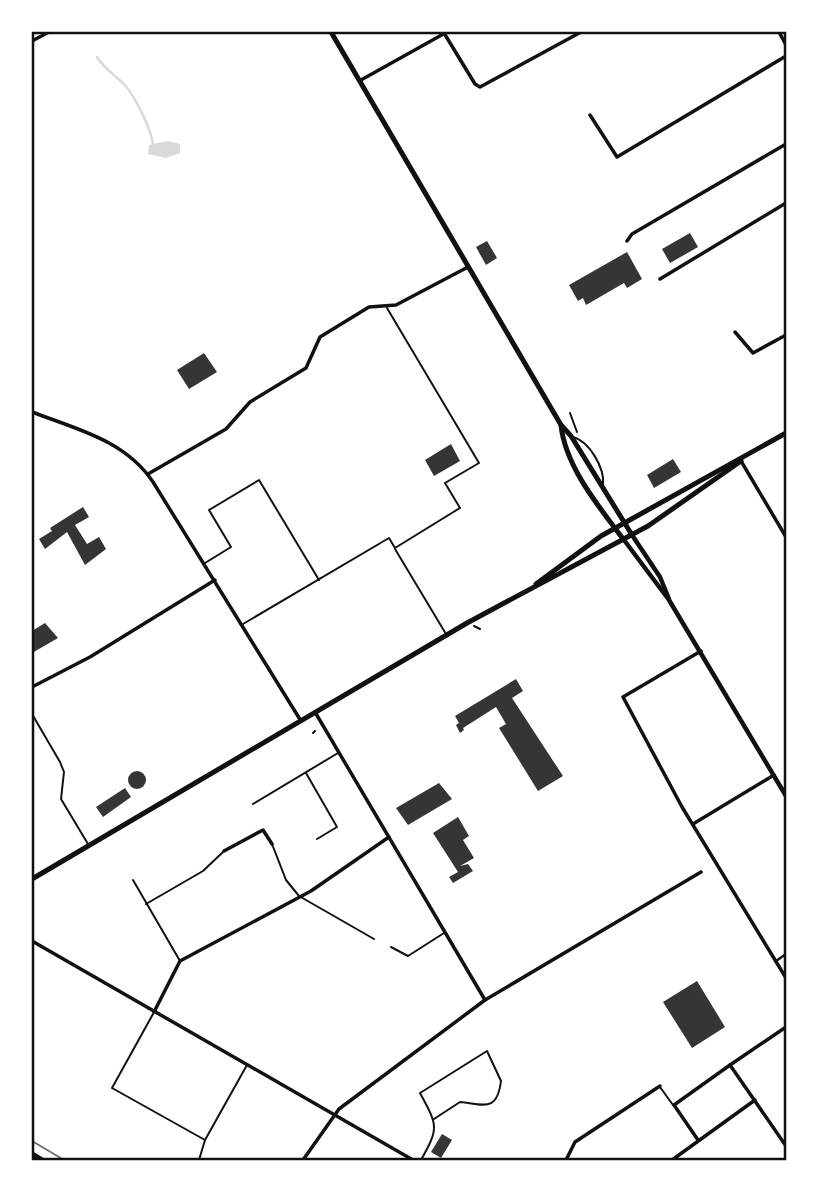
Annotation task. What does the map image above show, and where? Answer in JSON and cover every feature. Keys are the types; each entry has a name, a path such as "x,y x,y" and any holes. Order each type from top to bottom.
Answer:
{"main road":[{"path":"331,32 561,425 571,436 632,535"},
{"path":"561,425 563,442 624,540"},
{"path":"32,879 447,635 624,540 786,433"},
{"path":"522,594 615,529 741,461"},
{"path":"32,1154 42,1160"}],"street":[{"path":"32,41 49,32"},
{"path":"361,80 445,32 480,87 581,32"},
{"path":"779,32 786,45"},
{"path":"590,114 617,157 786,55"},
{"path":"627,241 632,234 786,144"},
{"path":"660,279 786,203"},
{"path":"148,474 226,429 250,402 306,368 320,337 369,307 386,307 414,297 470,266"},
{"path":"735,332 753,354 786,335"},
{"path":"32,412 109,442 130,454 148,474 302,721"},
{"path":"741,461 786,537"},
{"path":"632,535 660,577 669,600"},
{"path":"624,540 669,600 786,796"},
{"path":"32,687 90,657 215,580"},
{"path":"701,651 624,697 693,824 786,978"},
{"path":"315,712 485,1000"},
{"path":"693,824 774,775"},
{"path":"224,851 263,830 272,845"},
{"path":"154,1012 180,961 299,896 389,837"},
{"path":"303,1160 333,1115 485,1000 701,872"},
{"path":"32,941 405,1158 413,1160"},
{"path":"776,961 786,954"},
{"path":"698,1140 674,1105 786,1027"},
{"path":"730,1065 786,1146"},
{"path":"566,1160 576,1142 660,1086"},
{"path":"672,1160 755,1100"}],"lane":[{"path":"386,307 479,463 445,483 460,508 395,548"},
{"path":"204,563 231,547 209,510 259,480 319,580"},
{"path":"242,625 389,538 447,635"},
{"path":"32,714 60,762 64,772 61,799 88,845"},
{"path":"253,804 339,752"},
{"path":"305,772 337,827 317,839"},
{"path":"272,845 286,880 299,896 374,939"},
{"path":"146,904 202,871 224,851"},
{"path":"133,880 180,961"},
{"path":"391,947 408,956 445,932"},
{"path":"154,1012 112,1088 205,1140"},
{"path":"421,1160 436,1132 434,1119 420,1093 487,1051 501,1081 496,1098 480,1107 460,1102 434,1119"},
{"path":"199,1160 205,1140 247,1065"},
{"path":"660,1086 674,1105"}],"shaded area":[{"path":"168,141 180,144 180,153 166,158 148,154 149,145"}],"building":[{"path":"690,233 698,247 670,263 662,249"},
{"path":"487,241 497,258 486,265 476,247"},
{"path":"627,252 642,279 627,288 624,283 586,305 583,298 578,301 569,285"},
{"path":"204,353 217,372 189,389 177,370"},
{"path":"451,444 460,461 434,476 425,460"},
{"path":"673,459 681,472 654,488 647,475"},
{"path":"83,507 89,517 75,525 87,544 99,537 106,549 85,565 67,532 45,549 39,539 52,531 50,528"},
{"path":"45,623 58,638 32,653 32,631"},
{"path":"516,679 523,691 512,698 563,776 538,791 499,728 506,724 496,707 463,728 460,733 456,725 459,723 455,716"},
{"path":"137,771 143,774 146,780 143,786 137,789 131,786 128,780 131,774"},
{"path":"439,783 452,799 408,825 396,808"},
{"path":"125,788 131,797 103,817 96,807"},
{"path":"458,817 469,836 463,840 474,858 460,866 468,864 473,871 453,883 449,877 458,872 433,833"},
{"path":"697,981 725,1027 692,1048 663,1002"},
{"path":"442,1134 452,1140 441,1158 431,1152"}],"waterway":[{"path":"97,57 133,96 153,144"}],"tram line":[{"path":"32,1141 64,1160"}]}
